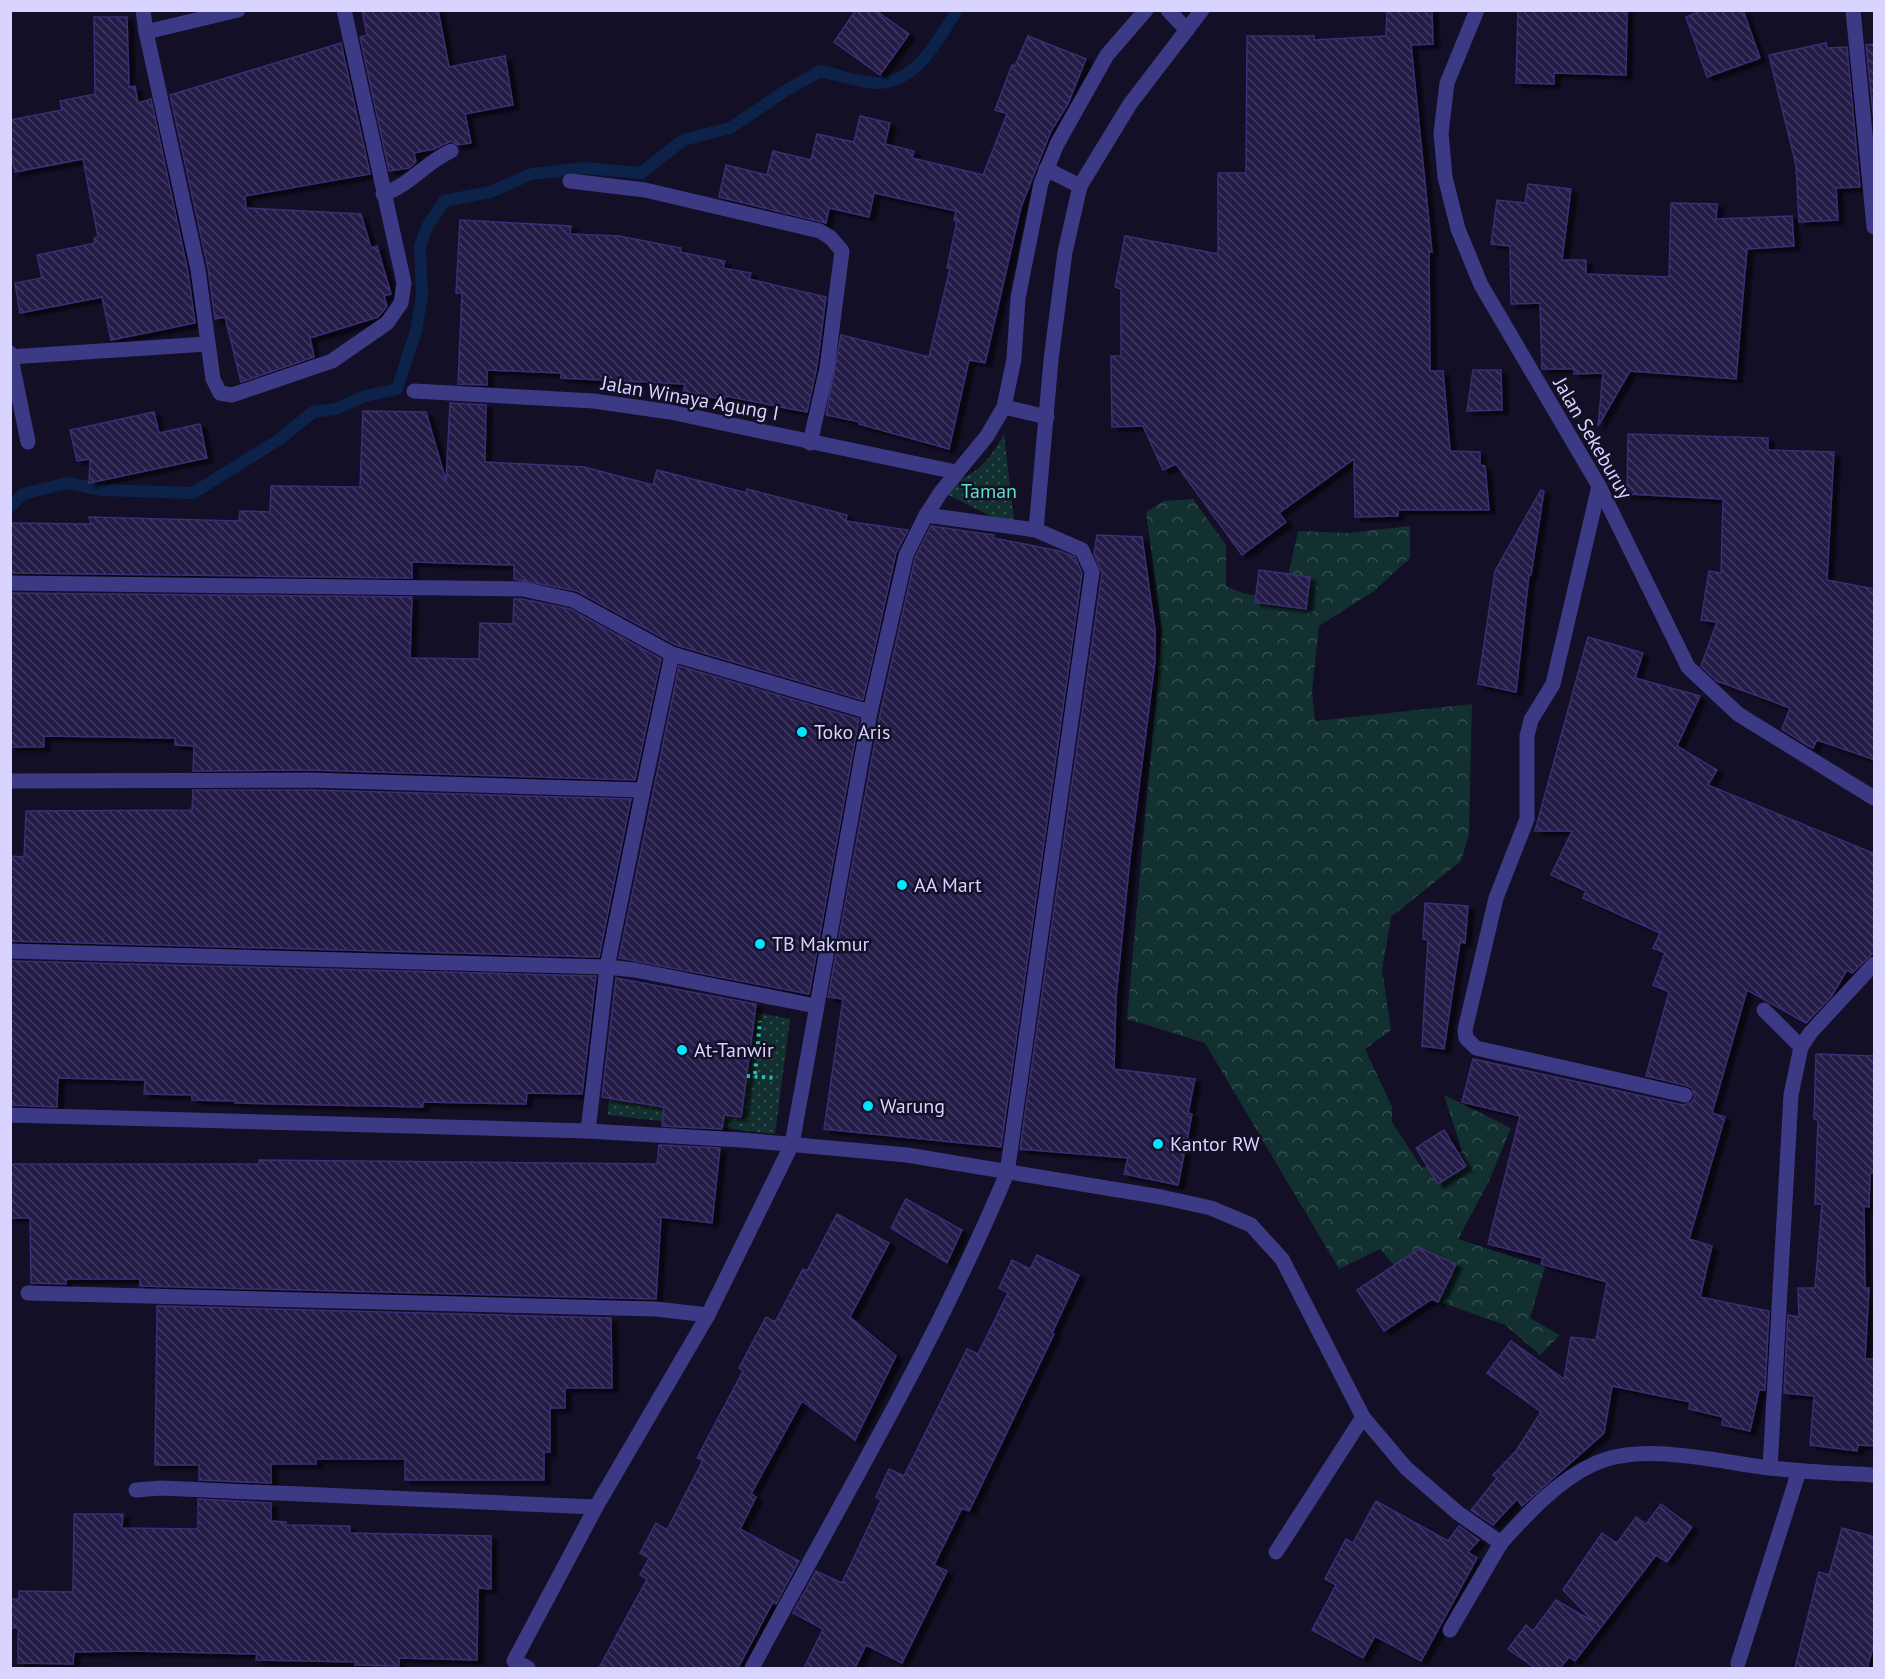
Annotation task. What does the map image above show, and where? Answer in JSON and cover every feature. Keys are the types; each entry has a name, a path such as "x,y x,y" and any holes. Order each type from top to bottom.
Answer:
{"street":[{"path":"143,10 198,270 213,379 220,393 232,396 332,361 387,323 401,303 404,283 344,10"},
{"path":"146,32 238,10"},
{"path":"528,1668 512,1665 596,1507 708,1315 792,1144 870,712 906,555 926,515 956,472 987,436 1004,407 1014,358 1018,298 1041,183 1046,169 1057,144 1107,55 1146,10"},
{"path":"1168,10 1187,30"},
{"path":"1036,530 1051,360 1065,252 1080,186 1130,104 1202,10"},
{"name":"Jalan Sekeburuy","path":"1477,10 1447,83 1441,133 1445,177 1458,229 1481,285 1599,486 1688,667 1738,714 1875,798"},
{"path":"1853,10 1875,226"},
{"path":"383,194 401,187 434,159 451,151"},
{"path":"1046,169 1080,186"},
{"path":"570,181 656,192 820,231 831,238 842,251 827,368 810,443"},
{"path":"28,442 11,356 207,344"},
{"name":"Jalan Winaya Agung I","path":"414,391 594,401 739,424 810,443 956,472"},
{"path":"1004,407 1047,417"},
{"path":"1599,486 1553,684 1531,720 1527,736 1527,819 1496,898 1465,1030 1466,1038 1476,1048 1685,1095"},
{"path":"752,1668 914,1368 978,1243 1007,1173 1092,572 1082,550 1036,530 926,515"},
{"path":"10,583 523,589 573,600 672,654 870,712"},
{"path":"588,1131 608,967 672,654"},
{"path":"10,781 310,780 644,790"},
{"path":"10,951 608,967 635,970 816,1006"},
{"path":"1770,1468 1791,1095 1801,1047 1811,1032 1875,964"},
{"path":"1764,1011 1801,1047"},
{"path":"10,1115 588,1131 792,1144 908,1155 1171,1199 1211,1208 1251,1225 1282,1259 1363,1417 1406,1468 1458,1513 1501,1543"},
{"path":"28,1293 656,1309 708,1315"},
{"path":"1276,1552 1363,1417"},
{"path":"1450,1630 1501,1543 1538,1505 1570,1478 1595,1463 1641,1453 1799,1471 1875,1475"},
{"path":"1738,1663 1799,1471"},
{"path":"136,1490 161,1488 596,1507"}],"green space":[{"name":"Taman","path":"1004,434 1015,528 938,490 977,470 990,456"},
{"path":"1193,499 1226,545 1226,586 1242,593 1283,600 1298,531 1347,533 1410,526 1410,558 1374,591 1319,626 1312,690 1315,721 1472,704 1469,834 1461,861 1391,917 1382,970 1391,1030 1365,1049 1392,1107 1392,1122 1422,1168 1462,1151 1444,1095 1511,1128 1488,1183 1458,1239 1545,1267 1530,1318 1560,1335 1540,1355 1505,1325 1420,1295 1380,1249 1339,1269 1205,1043 1127,1019 1162,630 1146,512 1164,501"},
{"path":"624,987 790,1019 775,1134 608,1115 609,1098 741,1117 753,1025"}],"building":[{"path":"362,10 438,10 449,67 505,56 513,105 465,114 471,143 458,145 451,141 434,149 414,153 416,162 409,168 389,171 360,37 367,35"},
{"path":"856,10 875,10 909,34 880,75 834,42"},
{"path":"1387,10 1432,10 1433,44 1411,45 1432,252 1429,252 1430,371 1443,371 1450,451 1480,452 1480,465 1485,466 1489,510 1398,510 1398,516 1355,517 1354,459 1279,513 1286,522 1242,555 1176,464 1163,470 1143,426 1112,427 1111,356 1121,356 1121,289 1115,287 1125,236 1218,254 1218,173 1246,173 1247,36 1314,36 1314,40 1386,36"},
{"path":"1518,10 1627,10 1626,75 1554,73 1554,84 1516,83"},
{"path":"1703,10 1743,10 1760,58 1707,77 1686,17"},
{"path":"94,17 127,17 129,87 135,86 138,103 151,99 188,272 195,323 111,340 102,297 20,313 15,283 42,278 37,255 95,243 94,238 98,237 83,159 15,172 10,148 10,120 62,110 60,101 95,94"},
{"path":"1028,36 1086,59 1068,104 1051,131 1021,207 985,363 969,360 949,449 859,424 860,422 826,415 841,335 929,357 950,268 947,268 957,221 954,220 956,211 874,193 869,217 829,208 826,223 719,197 726,165 767,175 773,151 811,160 817,134 854,142 860,116 890,123 885,144 914,151 912,158 983,175 1007,114 995,110 1012,65 1015,66"},
{"path":"341,43 370,174 245,196 246,208 361,214 371,248 377,246 391,294 384,296 387,306 378,317 310,338 314,357 241,382 225,317 215,319 208,268 170,95"},
{"path":"1826,43 1827,48 1847,47 1860,187 1836,188 1838,220 1799,222 1796,165 1769,55"},
{"path":"1875,44 1875,131 1866,45"},
{"path":"1528,184 1571,189 1562,260 1586,260 1586,274 1669,277 1671,203 1717,204 1716,219 1792,216 1794,246 1747,249 1736,379 1630,371 1598,426 1603,373 1574,374 1574,369 1542,369 1540,303 1511,304 1510,246 1491,244 1497,200 1525,203"},
{"path":"460,220 571,226 570,234 619,236 681,248 680,252 725,261 723,268 751,273 749,279 826,297 817,366 807,412 725,396 724,400 683,391 685,384 561,378 561,373 487,370 487,385 458,384 462,293 456,293"},
{"path":"1473,370 1501,370 1502,410 1467,411"},
{"path":"450,403 486,405 485,462 584,467 653,485 657,470 747,493 747,489 847,515 846,521 908,530 896,553 863,700 676,645 577,591 514,579 514,565 412,562 412,578 10,573 10,523 91,524 89,517 239,521 240,511 270,512 271,486 360,487 363,411 426,412 446,481"},
{"path":"154,412 159,433 200,424 207,458 89,483 90,459 77,461 70,430"},
{"path":"1628,434 1768,438 1768,450 1834,452 1827,580 1875,589 1875,760 1817,740 1813,748 1807,745 1782,729 1790,708 1717,681 1701,666 1717,622 1701,620 1709,571 1721,573 1723,499 1627,494"},
{"path":"1541,490 1544,491 1531,575 1529,575 1516,692 1478,684 1495,571"},
{"path":"931,526 994,535 993,538 1060,551 1075,557 1082,573 1001,1147 824,1129 843,999 828,997 880,714 915,558"},
{"path":"1097,535 1142,537 1155,630 1155,661 1130,858 1116,997 1114,1069 1195,1079 1188,1113 1192,1114 1178,1185 1124,1174 1128,1158 1020,1149 1102,573 1094,554"},
{"path":"1259,570 1310,577 1306,609 1255,602"},
{"path":"10,593 412,597 410,658 479,659 480,623 513,624 514,599 522,599 570,609 661,659 635,780 311,770 193,771 194,746 175,745 175,738 44,736 44,747 10,747"},
{"path":"1588,637 1643,653 1635,678 1700,696 1677,746 1717,770 1708,785 1875,854 1875,951 1852,973 1847,970 1831,997 1806,1023 1747,990 1712,1113 1725,1117 1689,1239 1712,1246 1700,1297 1769,1311 1765,1390 1759,1390 1750,1431 1722,1425 1723,1417 1689,1409 1690,1402 1612,1386 1604,1433 1522,1506 1517,1499 1493,1525 1471,1510 1497,1478 1493,1475 1516,1451 1541,1412 1487,1373 1511,1341 1564,1379 1571,1337 1596,1340 1607,1282 1541,1264 1543,1258 1488,1244 1520,1116 1462,1102 1473,1059 1683,1105 1692,1102 1695,1097 1692,1088 1688,1086 1646,1076 1669,992 1653,985 1665,953 1653,948 1660,933 1583,898 1586,891 1551,875 1572,831 1535,831"},
{"path":"679,666 859,719 809,994 619,958"},
{"path":"193,790 311,790 631,799 599,957 10,941 10,856 24,857 26,811 192,810"},
{"path":"1425,903 1468,906 1465,943 1460,942 1444,1049 1422,1046 1428,940 1423,939"},
{"path":"10,961 596,976 582,1094 527,1093 526,1104 423,1102 423,1107 235,1103 235,1101 192,1100 192,1095 144,1094 145,1080 58,1078 57,1107 10,1105"},
{"name":"At-Tanwir","path":"616,978 756,1004 741,1117 724,1115 722,1129 662,1126 664,1107 602,1097"},
{"path":"1816,1054 1875,1056 1875,1173 1870,1173 1869,1207 1864,1206 1865,1288 1869,1288 1865,1359 1875,1359 1875,1446 1858,1445 1857,1451 1810,1445 1814,1396 1784,1393 1788,1315 1799,1317 1798,1288 1815,1288 1822,1204 1815,1204 1818,1120 1814,1119"},
{"path":"1444,1130 1466,1166 1438,1184 1416,1148"},
{"path":"659,1145 720,1148 712,1223 661,1217 656,1299 140,1286 140,1279 66,1279 66,1284 31,1283 30,1218 10,1218 10,1164 259,1164 259,1160 657,1164"},
{"path":"906,1199 962,1230 947,1263 891,1228"},
{"path":"837,1214 889,1243 850,1317 896,1356 855,1440 802,1401 751,1494 756,1497 740,1529 799,1561 776,1604 773,1602 738,1668 599,1668 647,1579 640,1575 649,1558 640,1553 656,1523 667,1530 703,1460 697,1458 743,1371 739,1368 766,1317 775,1322 803,1269 807,1271"},
{"path":"1420,1248 1456,1264 1438,1302 1432,1299 1384,1331 1357,1290"},
{"path":"1037,1255 1079,1275 1052,1333 1054,1334 969,1511 962,1508 934,1565 947,1571 902,1663 866,1645 855,1668 804,1668 823,1629 793,1613 816,1571 842,1583 881,1500 876,1497 889,1469 904,1476 967,1349 978,1354 1008,1293 999,1288 1012,1260 1030,1269"},
{"path":"157,1306 611,1318 612,1388 565,1388 565,1408 550,1408 550,1452 544,1452 544,1480 405,1480 405,1459 316,1459 316,1464 271,1464 271,1483 199,1480 199,1465 155,1465"},
{"path":"198,1499 271,1503 271,1521 286,1522 286,1525 350,1526 350,1533 491,1536 491,1589 478,1588 477,1660 399,1658 399,1666 355,1665 355,1662 256,1660 257,1654 131,1651 74,1652 73,1664 18,1663 18,1628 10,1628 10,1599 19,1599 19,1591 73,1592 74,1514 123,1514 122,1528 198,1529"},
{"path":"1376,1501 1448,1541 1459,1526 1479,1540 1468,1552 1477,1558 1421,1661 1375,1636 1363,1658 1312,1630 1336,1585 1325,1579 1346,1539 1353,1543"},
{"path":"1661,1504 1692,1527 1667,1562 1656,1555 1575,1661 1569,1657 1560,1668 1535,1668 1508,1649 1526,1625 1533,1631 1556,1600 1594,1622 1563,1590 1602,1533 1617,1543 1636,1517 1646,1524"},
{"path":"1842,1528 1875,1537 1875,1641 1867,1668 1795,1668 1819,1572 1829,1575"}],"waterway":[{"path":"10,507 23,494 68,483 102,490 193,493 280,439 313,412 335,409 365,396 397,389 416,331 422,296 420,246 427,227 444,201 490,192 532,174 585,168 641,173 683,140 730,128 785,91 820,71 873,83 893,80 905,75 926,57 957,10"}],"place":[{"name":"Toko Aris","path":"802,732"},
{"name":"AA Mart","path":"902,885"},
{"name":"TB Makmur","path":"760,944"},
{"name":"At-Tanwir","path":"682,1050"},
{"name":"Warung","path":"868,1106"},
{"name":"Kantor RW","path":"1158,1144"}]}
